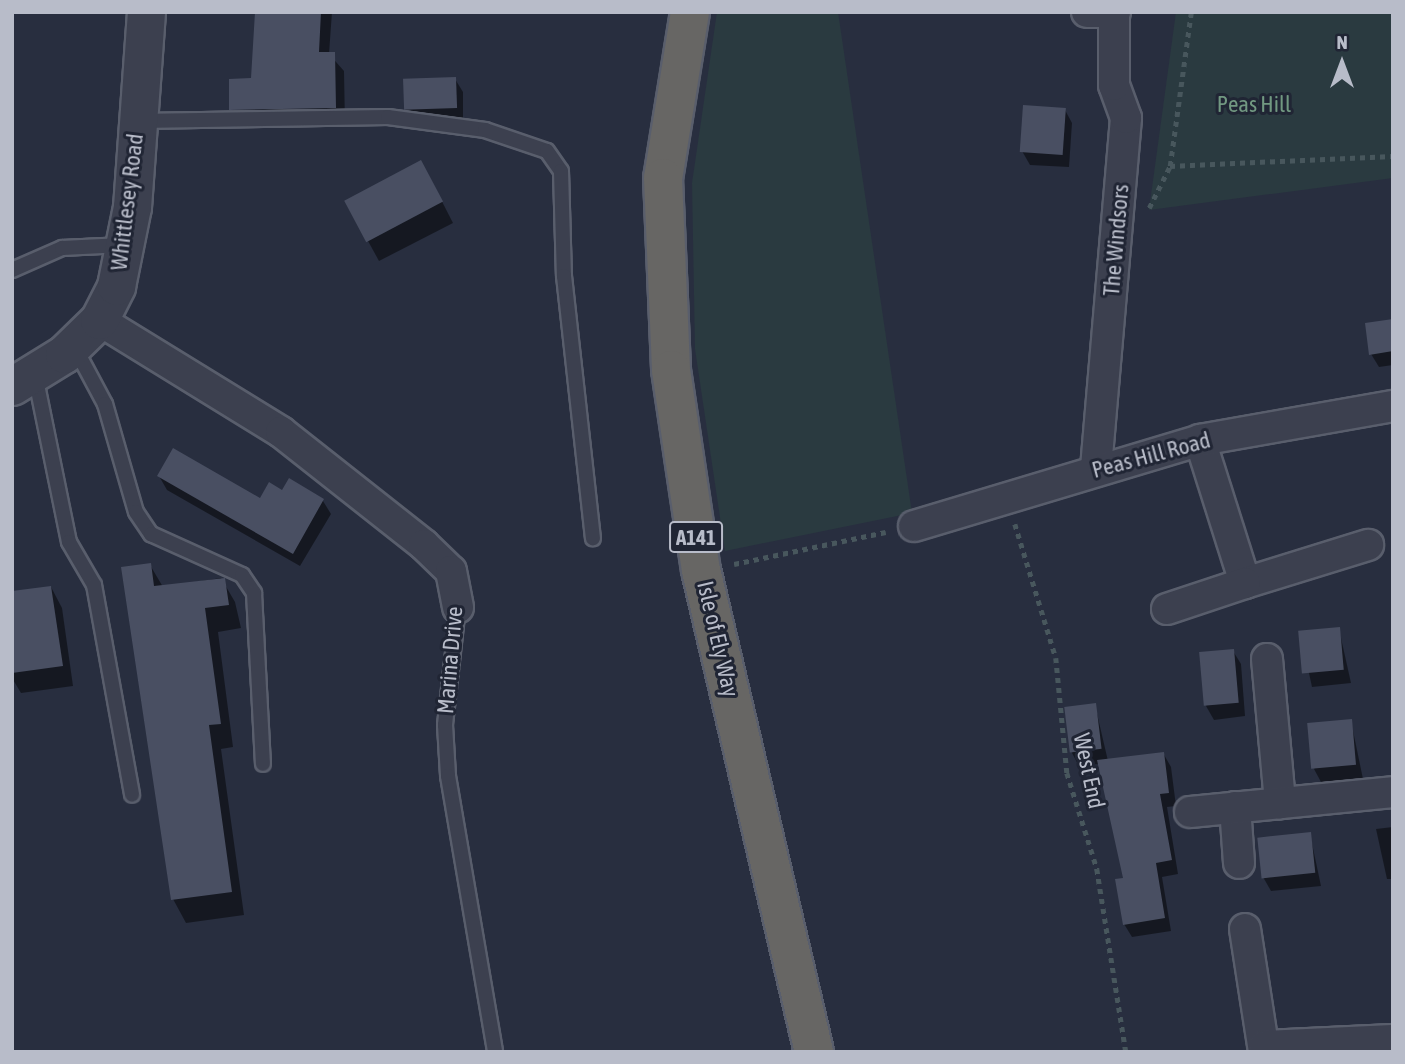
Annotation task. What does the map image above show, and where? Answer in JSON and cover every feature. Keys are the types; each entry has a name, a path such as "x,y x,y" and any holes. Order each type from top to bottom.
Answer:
{"highway":[{"name":"Isle of Ely Way","path":"690,12 663,178 671,370 701,570 814,1052"}],"street":[{"name":"Whittlesey Road","path":"24,380 73,345 100,320 116,286 124,245 138,121 146,12"},
{"name":"The Windsors","path":"1096,468 1126,118 1114,85 1105,13"},
{"name":"Marina Drive","path":"100,320 281,432 424,545 451,571 458,607"},
{"name":"Peas Hill Road","path":"914,527 1008,500 1096,468 1200,440 1393,405"},
{"path":"1200,440 1245,583"},
{"path":"1167,609 1368,545"},
{"path":"1266,660 1280,803"},
{"path":"1190,812 1393,792"},
{"path":"1235,807 1239,863"},
{"path":"1245,929 1264,1049 1393,1040"}],"lane":[{"path":"138,121 388,117 485,130 547,151 561,171 564,276 593,538"},
{"path":"12,270 62,248 124,245"},
{"path":"73,345 105,404 136,512 151,534 242,575 254,593 263,764"},
{"path":"24,380 69,542 94,585 132,795"},
{"name":"Marina Drive","path":"458,607 445,724 448,776 495,1052"}],"path":[{"path":"1191,12 1170,166 1393,156"},
{"name":"West End","path":"1008,500 1056,658 1067,773 1097,869 1126,1052"},
{"path":"701,570 914,527"}],"green space":[{"path":"717,12 838,12 912,513 725,551 695,349 692,183"},
{"name":"Peas Hill","path":"1176,12 1393,12 1393,178 1149,210"}],"building":[{"path":"255,12 321,12 319,52 335,52 336,108 229,110 229,79 251,78"},
{"path":"456,77 457,108 404,110 403,79"},
{"path":"1023,105 1066,108 1063,155 1020,152"},
{"path":"421,160 443,201 366,242 344,201"},
{"path":"1393,319 1393,351 1369,355 1365,323"},
{"path":"173,448 260,498 269,482 282,490 289,478 324,499 293,554 157,476"},
{"path":"151,563 154,586 225,578 229,605 205,608 221,724 209,725 232,892 171,900 121,567"},
{"path":"51,586 63,666 12,673 12,591"},
{"path":"1340,627 1344,670 1302,673 1298,631"},
{"path":"1234,649 1239,703 1204,706 1199,652"},
{"path":"1096,703 1102,749 1070,753 1064,707"},
{"path":"1352,719 1356,765 1311,769 1307,723"},
{"path":"1164,752 1169,793 1160,794 1172,860 1156,863 1165,918 1123,925 1115,879 1123,878 1097,760"},
{"path":"1311,832 1315,873 1262,878 1257,838"}]}
